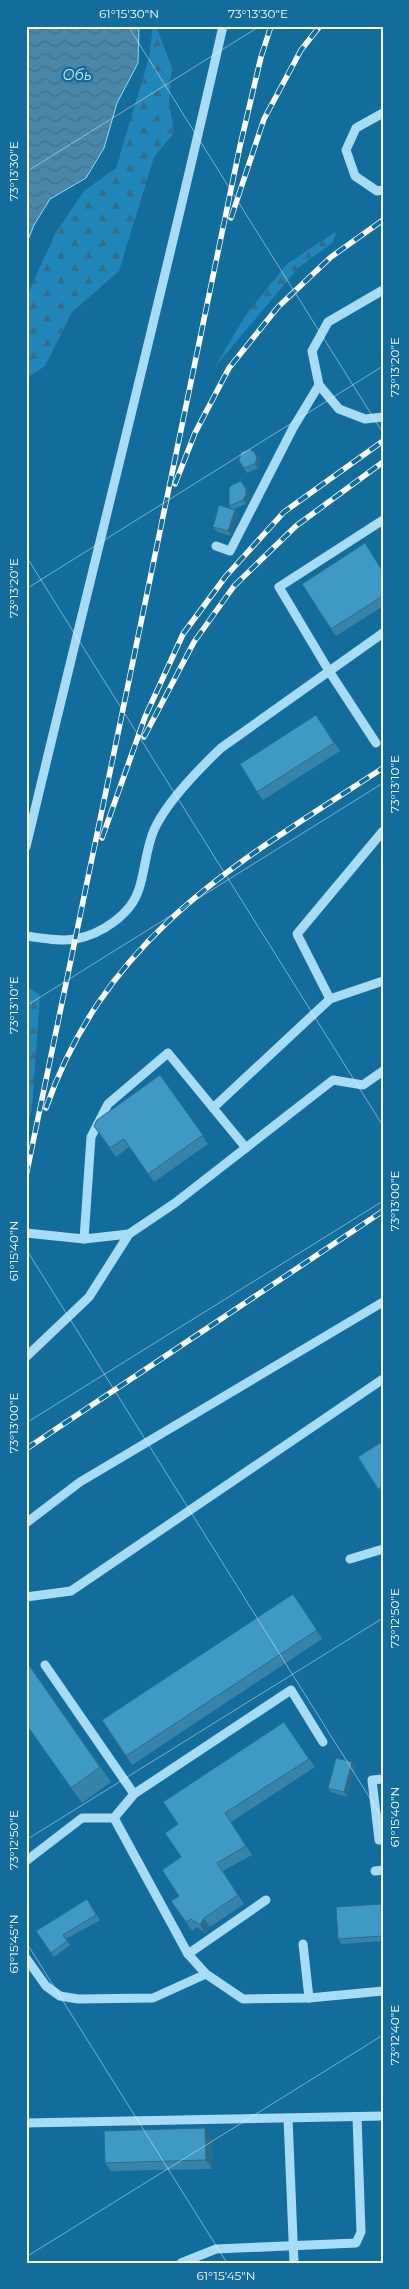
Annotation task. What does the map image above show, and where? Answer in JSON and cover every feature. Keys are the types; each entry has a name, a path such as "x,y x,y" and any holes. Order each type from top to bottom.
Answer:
{"street":[{"path":"26,847 124,435 191,169 223,26"},
{"path":"383,113 356,128 346,150 355,176 377,191 383,190"},
{"path":"383,290 328,322 312,351 319,385 339,409 365,419 383,417"},
{"path":"216,546 230,551 293,428 319,385"},
{"path":"376,743 329,671 279,587 383,520"},
{"path":"26,936 48,939 76,939 103,928 125,913 138,892 153,830 179,793 221,748 383,633"},
{"path":"330,999 297,934 383,831"},
{"path":"213,1108 330,999 383,981"},
{"path":"84,1239 91,1138 108,1104 168,1053 246,1148"},
{"path":"26,1356 89,1297 129,1234 175,1203 333,1080 363,1085 383,1071"},
{"path":"26,1233 84,1239 129,1234"},
{"path":"26,1523 80,1482 383,1302"},
{"path":"26,1597 71,1591 383,1379"},
{"path":"350,1559 383,1548"},
{"path":"45,1665 134,1794"},
{"path":"114,1818 134,1794 291,1690 323,1742"},
{"path":"383,1779 372,1780 379,1840 383,1840"},
{"path":"26,1861 82,1818 114,1818"},
{"path":"114,1818 188,1954 206,1974 244,1999 309,1998 383,1991"},
{"path":"188,1954 266,1900"},
{"path":"303,1944 309,1998"},
{"path":"26,1958 46,1986 60,1996 78,1998 154,1998 206,1974"},
{"path":"26,2122 383,2116"},
{"path":"181,2263 216,2249 356,2244 362,2232 357,2117"},
{"path":"288,2118 294,2263"}],"green space":[{"path":"153,26 156,26 172,68 169,101 174,133 154,157 119,271 72,312 45,366 26,378 26,298 55,234 84,191 116,168 149,58"},
{"path":"337,231 332,243 298,268 215,367 245,316 287,264"},
{"path":"26,986 40,995 32,1109 26,1130"}],"water":[{"name":"Обь","path":"26,26 139,26 138,63 117,103 104,148 86,178 50,199 34,225 26,245"}],"building":[{"path":"250,449 257,458 255,464 244,468 239,461 241,452"},
{"path":"241,481 246,489 246,495 243,500 229,506 229,488"},
{"path":"219,505 235,510 228,531 213,527"},
{"path":"365,543 383,572 383,596 331,629 302,584"},
{"path":"316,715 334,743 257,792 240,764"},
{"path":"160,1075 203,1135 148,1174 124,1139 110,1148 94,1126 97,1120"},
{"path":"383,1441 383,1486 378,1489 358,1457"},
{"path":"293,1594 317,1630 126,1756 102,1720"},
{"path":"26,1661 100,1767 71,1788 26,1724"},
{"path":"284,1722 309,1759 225,1813 246,1846 217,1863 238,1895 204,1918 200,1925 191,1919 186,1922 171,1901 179,1896 162,1870 181,1857 165,1833 178,1824 163,1802"},
{"path":"336,1758 352,1762 344,1792 328,1788"},
{"path":"87,1899 96,1915 63,1935 67,1941 51,1953 36,1931"},
{"path":"383,1904 383,1936 338,1939 336,1907"},
{"path":"205,2128 206,2160 105,2163 104,2131"}],"railway":[{"path":"26,1176 240,146 261,57 271,26"},
{"path":"231,218 264,119 301,50 320,26"},
{"path":"175,484 195,433 229,368 278,307 331,257 383,220"},
{"path":"102,838 145,717 183,634 226,576 284,512 383,441"},
{"path":"144,737 194,642 234,586 296,526 383,462"},
{"path":"46,1108 72,1047 104,995 141,949 183,908 228,871 383,768"},
{"path":"26,1449 383,1211"}]}
